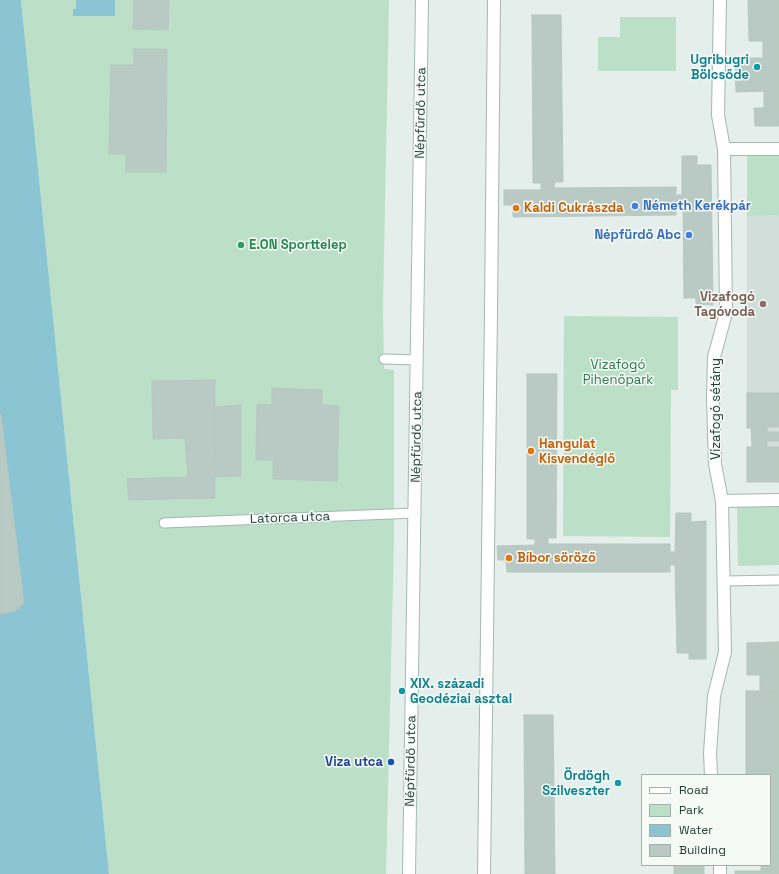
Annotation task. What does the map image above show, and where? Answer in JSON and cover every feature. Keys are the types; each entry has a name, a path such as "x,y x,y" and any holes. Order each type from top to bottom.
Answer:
{"street":[{"name":"Népfürdő utca","path":"410,874 422,0"},
{"path":"484,874 494,0"},
{"name":"Vizafogó sétány","path":"710,774 714,696 725,652 722,501 716,464 713,398 714,357 726,313 724,149 718,115 720,0"},
{"path":"724,149 779,149"},
{"path":"722,501 779,500"}],"lane":[{"path":"384,359 418,360"},
{"name":"Latorca utca","path":"164,523 416,513"},
{"path":"724,581 779,580"}],"shaded area":[{"name":"Vizafogó Tagóvoda","path":"779,215 779,482 747,482 747,447 752,447 751,428 747,428 747,216"}],"green space":[{"path":"21,0 389,0 383,305 384,369 394,370 394,540 386,874 109,874"},
{"path":"620,17 676,17 676,71 598,71 598,37 620,37"},
{"path":"747,153 779,153 779,215 747,216"},
{"name":"Vizafogó Pihenőpark","path":"564,316 678,317 678,390 671,390 670,537 563,536"},
{"path":"779,506 779,565 738,566 737,507"}],"water":[{"path":"0,0 21,0 109,874 0,874"},
{"path":"76,0 115,0 115,16 73,16 73,9 76,9"}],"building":[{"path":"134,0 169,0 168,30 133,29"},
{"name":"Ugribugri Bölcsőde","path":"748,0 779,0 779,126 755,126 754,108 764,108 764,91 736,92 735,58 763,58 763,41 749,41"},
{"path":"532,15 561,15 563,182 555,182 554,188 676,187 676,195 682,195 682,156 697,156 697,165 711,165 713,305 696,304 696,298 684,298 683,208 676,208 676,215 513,217 513,205 504,205 504,190 541,190 541,183 533,183"},
{"path":"134,49 167,49 166,172 126,172 126,154 109,154 111,65 134,65"},
{"path":"527,374 557,374 556,538 548,538 548,544 670,544 670,552 675,552 676,513 691,513 691,522 706,521 706,659 689,659 689,653 677,653 675,565 670,565 670,572 507,572 506,560 498,560 497,546 535,545 535,539 527,539"},
{"path":"215,380 215,498 129,500 127,479 188,477 185,438 153,439 152,381"},
{"path":"272,388 322,390 322,405 339,406 337,481 273,479 273,460 256,460 257,404 272,405"},
{"path":"747,393 779,393 779,427 767,427 767,432 779,432 779,441 767,441 767,447 779,447 779,482 747,482 747,447 752,447 751,428 747,428"},
{"path":"241,405 241,476 214,477 215,407"},
{"path":"0,414 24,603 15,611 1,614 0,614"},
{"path":"779,642 779,691 760,691 760,675 747,675 747,643"},
{"path":"746,691 779,691 779,856 771,857 771,774 746,774"},
{"path":"524,715 553,715 555,874 525,874"},
{"path":"779,856 779,874 735,874 735,871 761,871 761,866 771,866 771,857"},
{"path":"674,866 704,866 704,874 674,874"}],"place":[{"name":"Ugribugri Bölcsőde","path":"757,67"},
{"name":"Németh Kerékpár","path":"635,206"},
{"name":"Kaldi Cukrászda","path":"516,208"},
{"name":"Népfürdő Abc","path":"689,235"},
{"name":"E.ON Sporttelep","path":"241,245"},
{"name":"Vizafogó Tagóvoda","path":"763,304"},
{"name":"Hangulat Kisvendéglő","path":"531,451"},
{"name":"Bíbor söröző","path":"509,558"},
{"name":"XIX. századi Geodéziai asztal","path":"402,691"},
{"name":"Viza utca","path":"391,762"},
{"name":"Ördögh Szilveszter","path":"618,783"}]}
